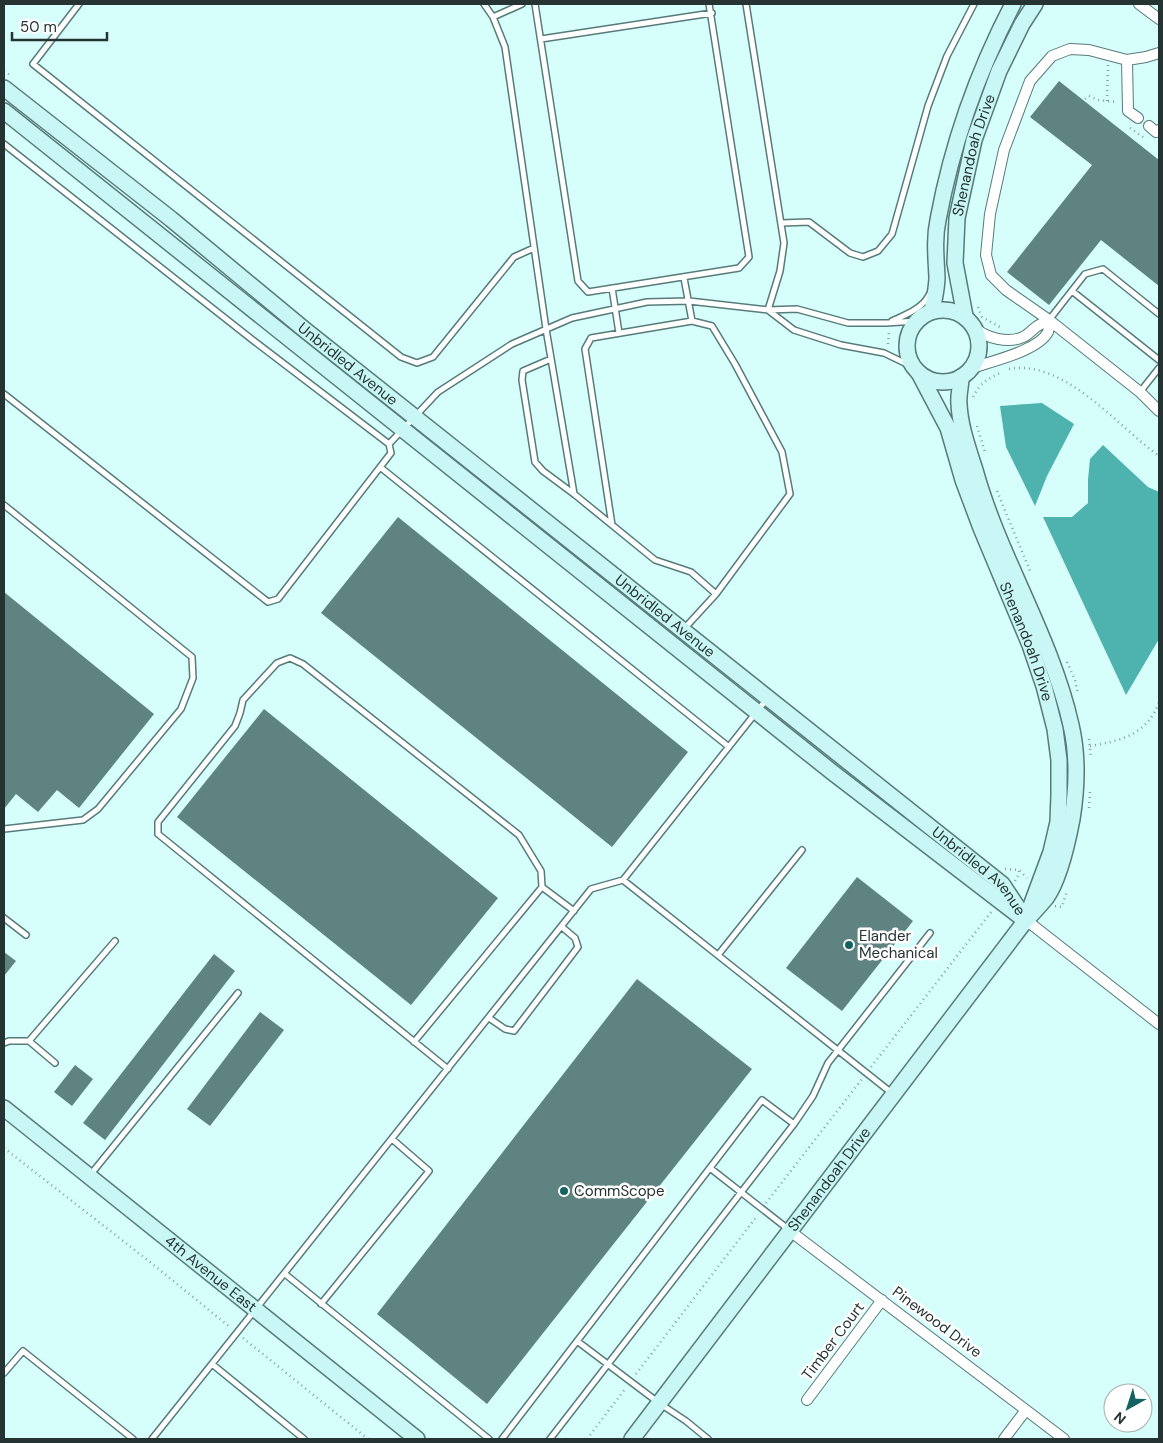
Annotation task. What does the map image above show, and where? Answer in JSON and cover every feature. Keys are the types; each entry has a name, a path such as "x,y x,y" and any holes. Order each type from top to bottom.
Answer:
{"street":[{"name":"Shenandoah Drive","path":"932,311 937,279 935,250 937,221 956,142 978,79 1013,4"},
{"name":"Shenandoah Drive","path":"970,322 955,263 957,218 974,140 999,71 1022,24 1035,4"},
{"path":"1139,4 1159,19"},
{"path":"1159,53 1127,60 1089,50 1070,49 1052,56 1030,81 1004,150 990,214 986,255 991,275 1006,290 1050,320 1140,392 1159,411"},
{"path":"1127,60 1128,111 1138,118"},
{"name":"Unbridled Avenue","path":"7,82 305,330 1002,884 1003,897"},
{"name":"Unbridled Avenue","path":"4,111 756,712 1003,897 1026,920"},
{"path":"943,309 954,311 970,322 981,334 1011,340 1023,338 1038,326 1050,320 1048,332 1034,345 967,372 951,382 929,379 916,370 908,357 906,346 908,334 922,316 932,311 943,309"},
{"path":"967,372 977,358 979,348 978,338 970,322"},
{"name":"Shenandoah Drive","path":"916,370 948,428 963,480 981,528 1036,662 1056,730 1060,795 1058,822 1042,892"},
{"name":"Shenandoah Drive","path":"632,1439 1026,920 1060,866 1069,836 1075,797 1076,762 1071,726 1058,679 979,487 962,424 959,402 967,372"},
{"path":"1026,920 1159,1024"},
{"name":"4th Avenue East","path":"4,1108 418,1439"},
{"name":"Pinewood Drive","path":"790,1231 1064,1439"},
{"name":"Timber Court","path":"807,1400 882,1300"},
{"path":"1004,1439 1026,1410"}],"lane":[{"path":"79,4 33,64 401,357 417,362 433,357 514,257 534,248"},
{"path":"484,4 493,16 505,47 546,329 574,494"},
{"path":"493,16 522,4"},
{"path":"535,4 578,282 588,292 739,268 749,257 712,12 709,4"},
{"path":"746,4 784,243 780,271 768,310"},
{"path":"781,223 809,222 850,253 863,257 878,252 892,234 928,106 947,56 974,4"},
{"path":"541,39 712,12"},
{"path":"4,144 254,341 389,444 391,453 278,599 268,602 4,394"},
{"path":"1050,320 1084,274 1103,269 1159,314"},
{"path":"684,278 692,321"},
{"path":"886,323 913,312 927,300 937,279"},
{"path":"612,288 619,333"},
{"path":"1072,290 1159,360"},
{"path":"389,444 438,392 512,344 572,318 647,302 689,301 768,310 797,309 848,322 886,323 917,321"},
{"path":"768,310 794,330 841,346 884,353 916,370"},
{"path":"612,525 584,349 592,338 619,333 692,321 712,326 735,364 782,452 790,494 716,594 682,630"},
{"path":"1023,338 1028,348"},
{"path":"551,358 523,371 522,380 535,462 542,471 574,494 655,560 691,572 716,594"},
{"path":"1140,392 1159,368"},
{"path":"380,467 730,747"},
{"path":"4,505 192,657 193,678 181,709 98,809 83,820 4,829"},
{"path":"414,1042 542,887 541,871 519,835 303,664 290,658 277,663 242,700 235,726 158,822 158,834 414,1042 448,1069"},
{"path":"152,1439 592,889 623,880 768,698"},
{"path":"718,955 802,850"},
{"path":"623,880 894,1095"},
{"path":"542,887 574,911"},
{"path":"4,918 26,935"},
{"path":"488,1018 505,1029 514,1031 578,947 575,938 562,927"},
{"path":"550,1439 794,1124 812,1096 828,1063 930,933"},
{"path":"29,1041 115,941"},
{"path":"89,1176 238,992"},
{"path":"4,1043 9,1040 29,1041 54,1063"},
{"path":"502,1439 762,1100 794,1124"},
{"path":"322,1304 429,1171 392,1139"},
{"path":"710,1168 790,1231"},
{"path":"285,1274 489,1439"},
{"path":"577,1341 708,1439"},
{"path":"4,1373 22,1351 133,1439"},
{"path":"212,1364 304,1439"}],"path":[{"path":"1101,63 1108,65 1107,101"},
{"path":"4,71 7,82"},
{"path":"976,303 982,317 1000,327 1000,339"},
{"path":"888,331 888,344"},
{"path":"998,360 1002,372"},
{"path":"973,402 972,398 979,386 989,378 1010,369 1022,368 1040,371 1069,384 1159,456"},
{"path":"977,425 985,452"},
{"path":"997,489 1031,574"},
{"path":"1064,654 1075,680 1079,699"},
{"path":"1090,746 1132,736 1155,714 1159,702"},
{"path":"1088,736 1091,765"},
{"path":"1087,816 1090,790"},
{"path":"999,865 1006,869 1019,870 1056,907 1062,908 1067,891"},
{"path":"587,1439 762,1208 1003,897 1020,874 1019,870"},
{"path":"4,1148 150,1262 368,1439"}],"water":[{"path":"1042,403 1074,424 1047,476 1035,506 1006,447 1000,406"},
{"path":"1103,445 1148,487 1159,492 1159,639 1126,695 1043,517 1072,517 1088,503 1090,459"}],"building":[{"path":"1059,81 1159,160 1159,286 1101,240 1049,305 1007,272 1092,165 1030,117"},
{"path":"398,517 688,752 612,847 321,613"},
{"path":"4,592 154,714 79,808 57,790 38,812 16,794 4,809"},
{"path":"264,709 498,898 411,1005 177,817"},
{"name":"Elander Mechanical","path":"857,877 913,921 842,1011 786,968"},
{"path":"4,952 16,961 4,976"},
{"path":"214,954 235,971 105,1140 83,1123"},
{"name":"CommScope","path":"637,979 752,1069 487,1404 377,1314"},
{"path":"260,1012 284,1030 210,1126 187,1109"},
{"path":"75,1065 93,1079 72,1106 54,1092"}],"place":[{"name":"Elander Mechanical","path":"849,945"},
{"name":"CommScope","path":"564,1191"}]}
